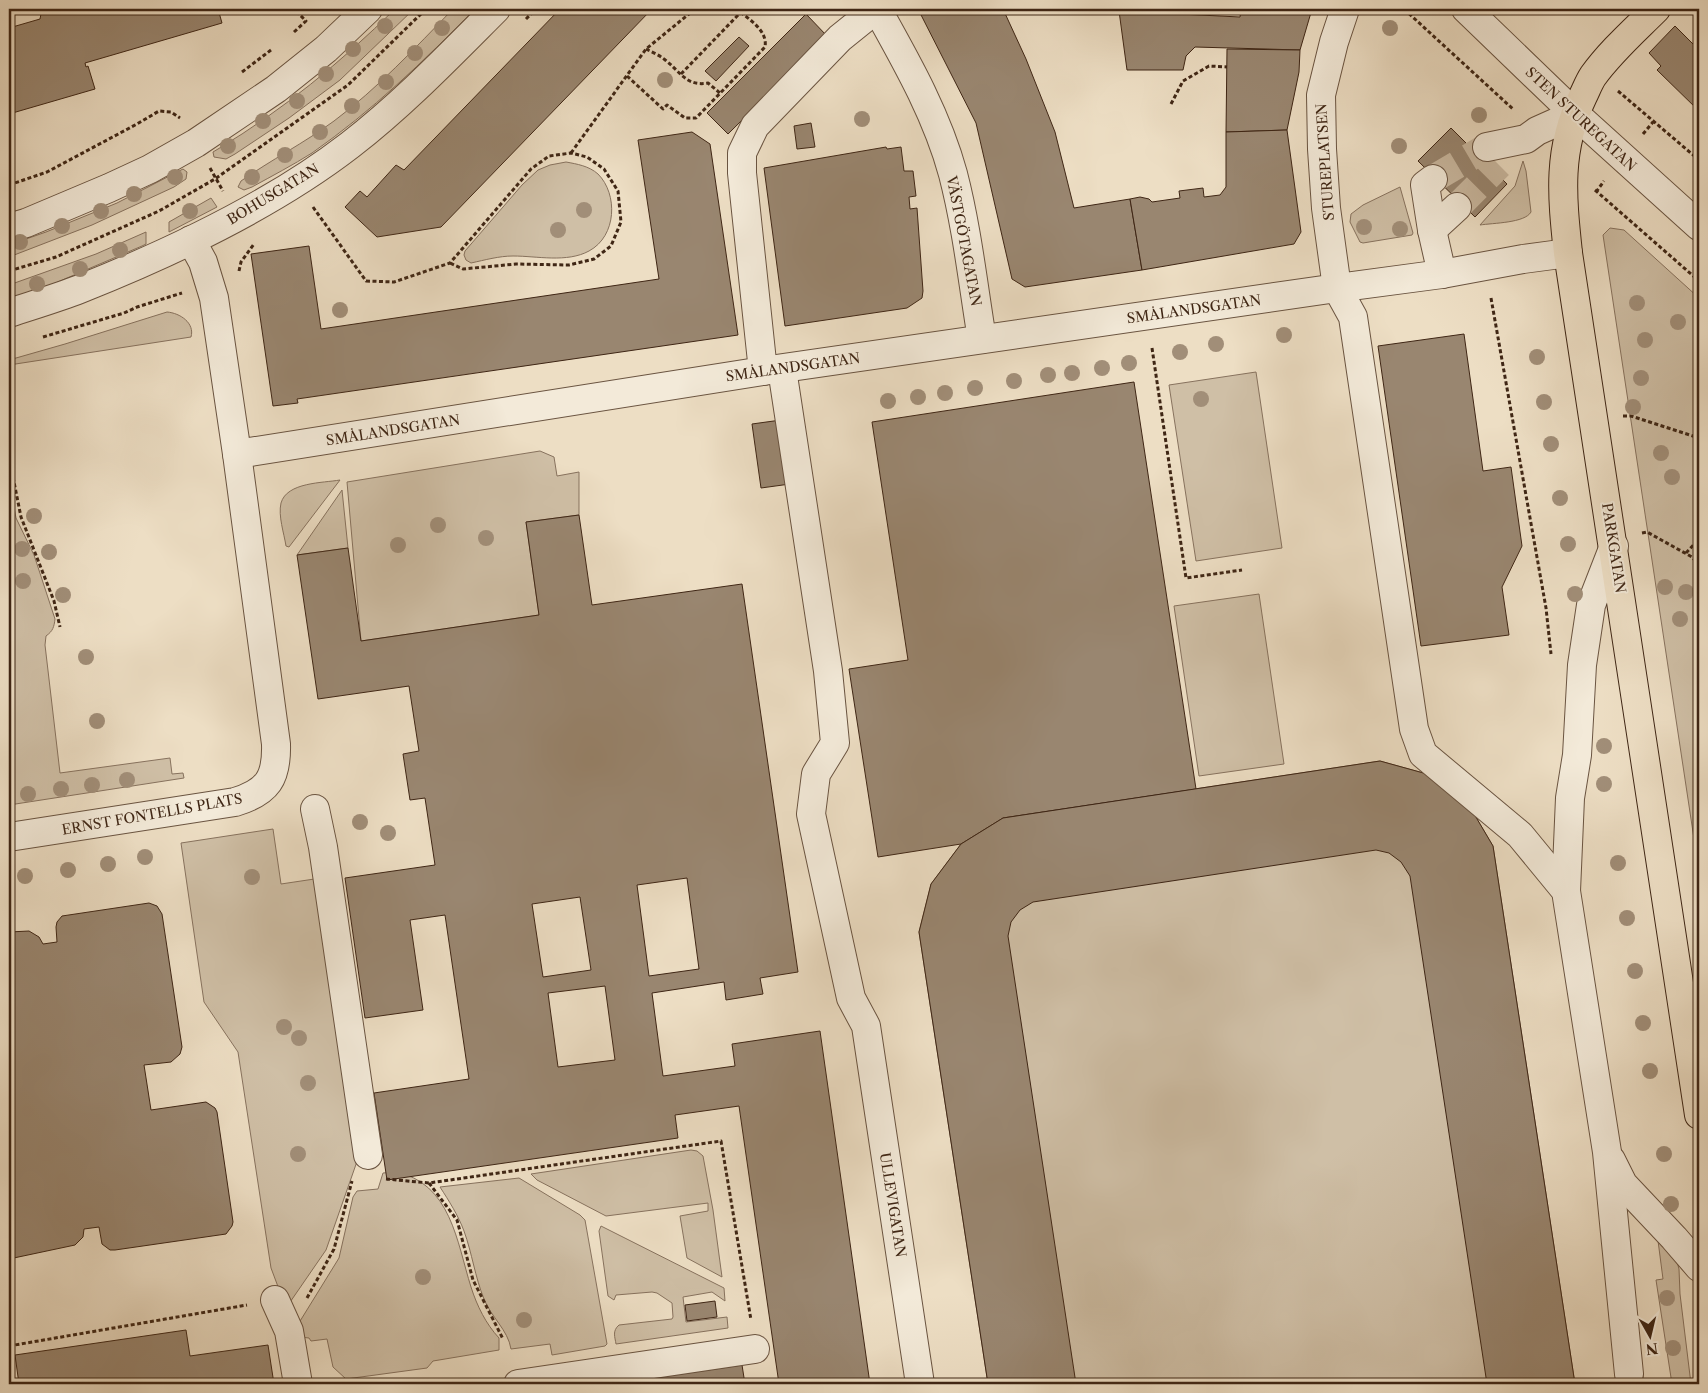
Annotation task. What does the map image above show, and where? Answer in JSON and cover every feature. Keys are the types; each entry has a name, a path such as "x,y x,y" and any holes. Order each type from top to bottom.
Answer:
{"main road":[{"name":"PARKGATAN","path":"1656,9 1609,56 1592,77 1575,114 1564,157 1562,201 1568,254 1614,546 1699,1115"}],"street":[{"path":"9,228 26,223 109,188 150,169 196,143 276,89 326,49 368,9"},
{"name":"BOHUSGATAN","path":"9,313 79,290 191,240 238,217 277,194 348,146 396,107 496,9"},
{"name":"VÄSTGÖTAGATAN","path":"876,9 906,61 933,117 952,173 964,227 982,339"},
{"name":"ULLEVIGATAN","path":"876,9 840,38 756,126 742,153 742,173 778,370 828,670 835,743 816,774 811,814 851,998 866,1026 920,1384"},
{"name":"STUREPLATSEN","path":"1337,288 1326,208 1321,95 1329,57 1345,9"},
{"name":"STEN STUREGATAN","path":"1466,9 1575,114 1699,226"},
{"path":"1493,156 1526,139 1537,131 1575,114"},
{"path":"1433,179 1425,185 1432,230 1442,274"},
{"path":"1432,230 1456,207"},
{"path":"191,240 203,262 214,298 237,454"},
{"name":"SMÅLANDSGATAN","path":"237,454 982,339 1442,274 1523,259 1568,254"},
{"path":"1337,288 1353,317 1414,728 1423,754 1520,835 1566,891"},
{"name":"ERNST FONTELLS PLATS","path":"9,838 235,802 250,798 269,782 274,772 276,744 237,454"},
{"path":"1614,546 1591,605 1582,664 1577,755 1570,798 1566,891 1607,1152 1629,1374"},
{"path":"315,809 323,848 368,1155"},
{"path":"1607,1152 1623,1184 1699,1267"},
{"path":"276,1300 289,1331 298,1384"},
{"path":"518,1384 755,1349"}],"path":[{"path":"293,34 306,21 294,9"},
{"path":"9,271 56,257 159,211 216,179 348,85 426,9"},
{"path":"571,153 646,49 695,9"},
{"path":"627,76 663,109 667,105 684,118 696,118 765,47 766,40 763,32 737,9"},
{"path":"1404,9 1491,88"},
{"path":"681,74 741,12"},
{"path":"241,72 278,45"},
{"path":"646,49 663,58 693,83 708,82 720,93"},
{"path":"1171,104 1183,81 1210,66 1226,67"},
{"path":"1616,89 1699,160"},
{"path":"313,206 366,281 394,282 450,263 531,169 549,156 571,153 587,158 604,169 618,191 621,222 611,246 594,259 570,265 516,264 463,269 450,263"},
{"path":"1596,192 1699,281"},
{"path":"1491,298 1546,608 1551,656"},
{"path":"36,339 124,313 137,306"},
{"path":"1152,348 1186,578 1242,570"},
{"path":"1622,417 1631,416 1699,438"},
{"path":"9,472 13,477 21,517 54,601 60,627"},
{"path":"1639,533 1647,532 1692,557 1699,565"},
{"path":"1685,553 1699,539"},
{"path":"305,1301 334,1249 352,1181 368,1155 387,1180 429,1183 722,1140 755,1349"},
{"path":"429,1183 457,1220 473,1280 503,1339"},
{"path":"9,1346 276,1300"}],"shaded area":[{"path":"395,9 414,9 340,80 289,118 235,154 226,159 214,157 213,152 242,134 311,84 354,48"},
{"path":"453,9 475,9 417,66 356,120 312,153 290,166 252,187 244,190 238,187 241,181 323,129 366,95"},
{"path":"1523,161 1531,212 1528,216 1516,220 1480,225 1515,186"},
{"path":"566,162 594,171 605,182 609,192 612,214 605,235 598,244 589,251 571,257 508,256 471,263 466,260 465,251 522,185 538,170 550,165"},
{"path":"183,169 187,172 186,179 174,187 92,225 9,257 9,245 117,203"},
{"path":"1400,187 1412,235 1360,242 1350,222 1351,214 1363,205"},
{"path":"211,198 217,207 169,232 169,222"},
{"path":"1610,228 1624,230 1699,298 1699,872 1603,235"},
{"path":"146,232 146,244 142,246 53,284 9,299 9,285 96,254"},
{"path":"167,312 177,314 189,323 192,332 191,337 9,365 9,360"},
{"path":"1256,372 1282,548 1196,561 1169,385"},
{"path":"540,451 554,457 557,476 579,472 579,515 526,522 539,615 361,641 347,482"},
{"path":"9,480 16,518 34,555 55,619 53,629 46,636 45,645 60,773 170,758 172,774 183,773 184,778 9,805"},
{"path":"340,480 289,547 286,546 280,513 281,503 285,496 298,487"},
{"path":"342,490 348,548 297,555"},
{"path":"1259,594 1284,764 1199,776 1174,606"},
{"path":"1380,761 1427,774 1467,802 1493,846 1575,1384 988,1384 919,932 931,884 961,844 1003,818"},
{"path":"273,829 281,884 321,878 361,1150 326,1250 286,1308 271,1268 238,1052 204,1002 181,843"},
{"path":"691,1150 697,1151 703,1156 713,1210 722,1277 687,1258 680,1216 708,1211 708,1203 606,1216 537,1180 531,1174"},
{"path":"395,1172 414,1178 429,1188 440,1201 456,1234 476,1301 486,1321 499,1338 499,1350 433,1361 427,1368 346,1379 333,1367 327,1339 311,1341 309,1338 300,1337 297,1326 339,1258 353,1197 357,1191 378,1189 383,1173"},
{"path":"519,1178 580,1215 585,1220 607,1344 605,1346 552,1355 550,1344 511,1349 507,1336 487,1306 478,1282 464,1231 440,1187"},
{"path":"601,1226 724,1288 725,1301 712,1292 683,1297 686,1322 727,1317 728,1328 616,1344 615,1332 619,1325 672,1319 672,1303 657,1293 652,1292 616,1295 614,1300 608,1296 599,1231"},
{"path":"1657,1233 1675,1254 1679,1269 1680,1294 1691,1384 1672,1384 1656,1280 1663,1279"}],"building":[{"path":"42,9 218,9 222,23 85,63 86,67 88,66 95,89 9,114 9,28 40,19"},
{"path":"560,9 652,9 441,227 377,237 345,207 360,191 367,197 396,165 404,170"},
{"path":"918,9 1003,9 1026,59 1055,132 1074,208 1130,199 1142,270 1025,287 1012,279 976,123"},
{"path":"1241,9 1312,9 1300,50 1195,47 1186,56 1183,70 1127,70 1119,11 1240,17"},
{"path":"806,14 827,36 728,134 707,113"},
{"path":"1675,26 1693,44 1699,37 1699,111 1657,70 1661,66 1649,53"},
{"path":"739,37 749,46 716,81 705,71"},
{"path":"1227,49 1300,50 1299,72 1287,130 1226,132"},
{"path":"811,123 815,147 797,149 794,126"},
{"path":"1451,128 1507,184 1475,217 1418,161"},
{"path":"1287,130 1301,232 1294,244 1142,270 1130,199 1140,197 1149,199 1152,202 1180,198 1179,191 1203,188 1204,197 1220,195 1226,187 1226,132"},
{"path":"692,132 710,144 738,335 297,399 298,403 273,406 251,254 309,246 321,329 659,279 638,140"},
{"path":"886,147 887,149 901,147 904,171 913,171 916,196 909,197 910,209 917,208 922,298 907,308 785,326 764,168"},
{"path":"1464,334 1483,471 1511,467 1522,546 1502,587 1509,635 1421,646 1378,346"},
{"path":"1134,382 1196,789 1003,818 961,844 878,857 849,669 908,660 872,422"},
{"path":"781,420 790,484 761,488 752,424"},
{"path":"579,515 592,605 742,584 798,972 760,978 763,994 726,1000 724,982 652,993 663,1076 735,1066 732,1044 820,1031 870,1384 779,1384 739,1106 675,1115 678,1138 387,1180 374,1093 469,1079 445,915 410,920 423,1010 365,1018 345,878 435,865 425,798 410,800 403,754 419,751 409,686 318,699 297,555 348,548 361,641 539,615 526,522","holes":["687,878 699,969 649,976 637,885","580,897 591,970 543,977 532,904","605,986 615,1060 558,1067 548,993"]},
{"path":"1380,761 1427,774 1467,802 1493,846 1575,1384 1487,1384 1410,876 1401,862 1389,853 1376,850 1033,902 1020,910 1011,922 1008,936 1076,1384 988,1384 919,932 931,884 961,844 1003,818"},
{"path":"149,903 157,906 162,914 182,1047 180,1054 171,1062 144,1065 151,1110 206,1102 215,1108 233,1222 232,1226 226,1234 115,1250 110,1250 102,1244 99,1227 84,1229 83,1237 75,1245 9,1259 9,932 29,931 39,937 43,944 57,942 56,927 57,922 62,916"},
{"path":"715,1301 717,1317 687,1321 685,1305"},
{"path":"186,1330 190,1356 268,1345 274,1384 19,1384 15,1355"},
{"path":"742,1365 745,1384 612,1384"}],"tunnel":[{"path":"1433,179 1487,147"},
{"path":"1457,207 1499,165"}]}
